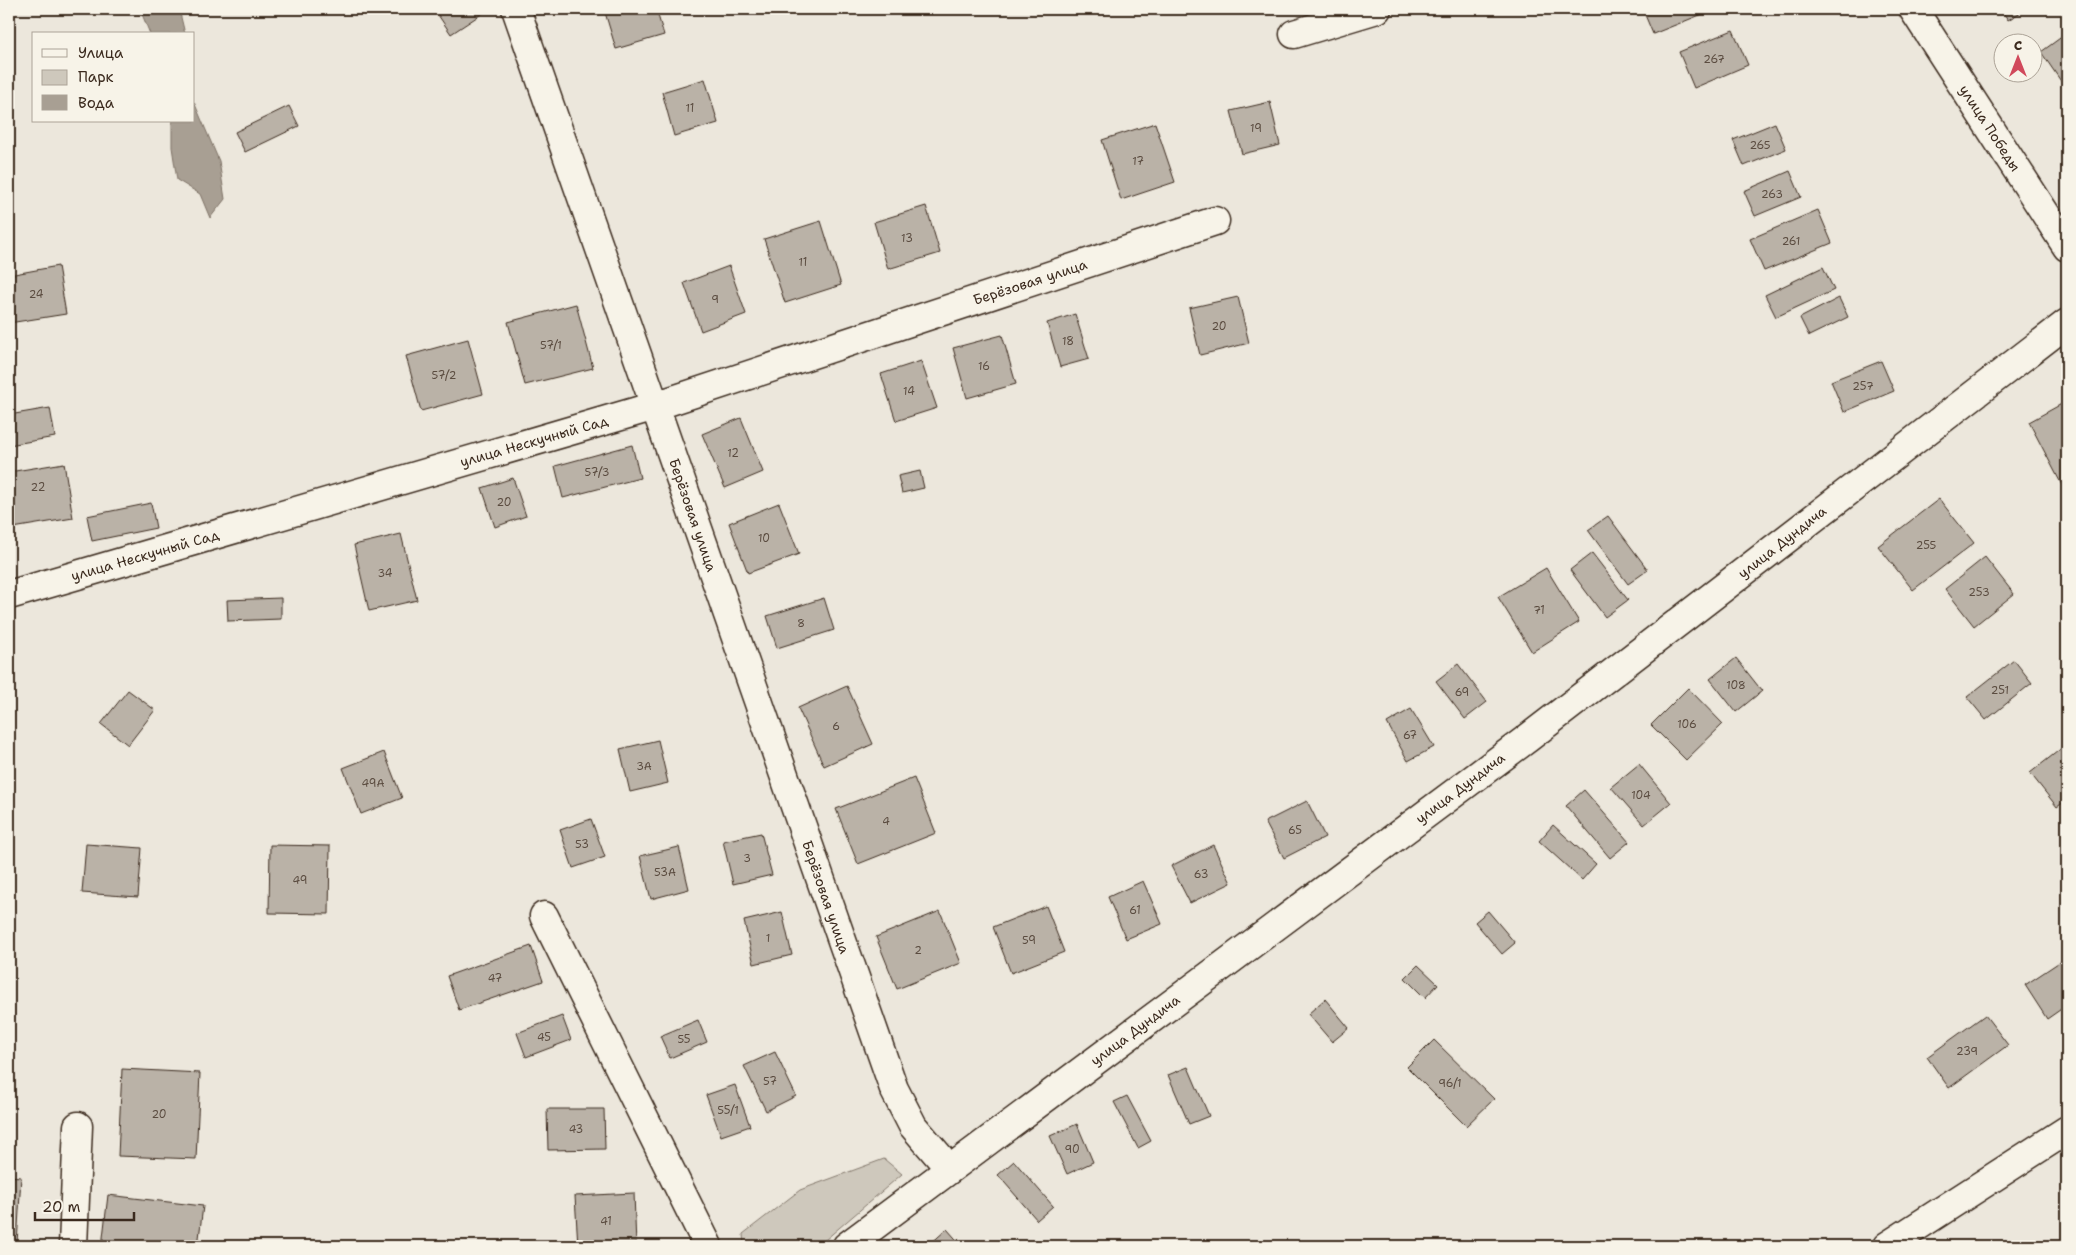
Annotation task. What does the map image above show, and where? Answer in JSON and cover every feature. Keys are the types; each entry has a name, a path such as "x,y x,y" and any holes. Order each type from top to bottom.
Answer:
{"street":[{"path":"516,9 655,406"},
{"path":"1294,34 1377,9"},
{"name":"улица Победы","path":"1913,9 2067,247"},
{"name":"Берёзовая улица","path":"949,1168 913,1126 894,1090 655,406 1215,221"},
{"name":"улица Дундича","path":"847,1246 949,1168 1528,738 2067,323"},
{"name":"улица Нескучный Сад","path":"9,595 655,406"},
{"path":"544,916 708,1246"},
{"path":"73,1246 78,1126"},
{"path":"1887,1246 2067,1130"}],"green space":[{"path":"884,1159 902,1174 818,1246 744,1246 743,1234 800,1190"}],"water":[{"path":"140,9 179,9 185,32 149,32"},
{"path":"195,104 219,161 225,199 210,218 200,194 177,180 172,147 172,122 195,122"}],"building":[{"path":"434,9 489,9 451,34"},
{"path":"604,9 656,9 664,35 616,49"},
{"path":"1715,9 1653,34 1643,10"},
{"path":"2001,9 2026,9 2008,20"},
{"path":"1733,30 1748,65 1694,88 1679,52"},
{"path":"2067,33 2067,90 2044,56 2044,50"},
{"path":"705,79 718,123 674,136 662,92"},
{"path":"1270,102 1280,145 1242,154 1231,111"},
{"path":"289,106 299,126 245,152 235,132"},
{"path":"1155,123 1175,182 1121,200 1102,140"},
{"path":"1775,123 1786,149 1744,166 1733,140"},
{"path":"1790,171 1801,197 1755,216 1744,191"},
{"path":"926,206 940,253 888,269 874,222"},
{"path":"1818,210 1832,243 1764,271 1750,239"},
{"path":"821,221 841,285 785,303 764,239"},
{"path":"58,266 66,314 9,323 9,275"},
{"path":"729,266 746,314 701,331 684,283"},
{"path":"1823,267 1834,290 1776,317 1765,295"},
{"path":"1238,297 1249,343 1200,355 1189,308"},
{"path":"1839,298 1848,317 1809,336 1800,318"},
{"path":"576,304 593,368 525,385 508,322"},
{"path":"1075,314 1089,359 1060,367 1047,323"},
{"path":"1002,335 1016,384 967,398 953,348"},
{"path":"468,339 483,394 421,411 406,356"},
{"path":"921,361 937,408 896,421 881,374"},
{"path":"1881,361 1894,391 1844,412 1831,381"},
{"path":"2067,401 2067,487 2064,489 2029,422"},
{"path":"50,408 55,437 9,445 9,415"},
{"path":"741,418 763,472 725,488 702,434"},
{"path":"632,445 640,478 563,498 555,466"},
{"path":"64,463 73,518 13,528 9,502 9,472"},
{"path":"920,471 924,488 902,493 898,476"},
{"path":"513,478 526,516 495,527 482,488"},
{"path":"1939,499 1974,543 1913,590 1878,546"},
{"path":"151,503 156,528 92,541 87,516"},
{"path":"779,503 799,554 748,573 729,523"},
{"path":"1608,516 1648,570 1628,584 1588,530"},
{"path":"401,534 417,600 369,611 354,545"},
{"path":"1592,553 1628,600 1605,617 1570,570"},
{"path":"1985,557 2014,594 1974,626 1945,589"},
{"path":"1546,568 1579,622 1532,652 1498,597"},
{"path":"281,598 281,619 228,621 227,600"},
{"path":"824,598 834,630 777,648 767,616"},
{"path":"1736,658 1762,691 1736,712 1710,679"},
{"path":"2014,660 2032,683 1986,720 1967,697"},
{"path":"1458,664 1487,702 1465,719 1436,681"},
{"path":"847,686 873,744 824,766 798,708"},
{"path":"1688,688 1723,724 1686,760 1651,725"},
{"path":"128,690 155,710 128,745 101,724"},
{"path":"1411,709 1434,747 1408,761 1387,723"},
{"path":"658,740 668,783 630,792 620,749"},
{"path":"2067,744 2067,800 2057,807 2030,773"},
{"path":"384,752 402,798 361,814 343,768"},
{"path":"1639,764 1671,803 1644,825 1611,787"},
{"path":"914,778 936,833 858,864 836,809"},
{"path":"1584,790 1629,842 1610,858 1566,806"},
{"path":"1307,801 1325,837 1284,858 1265,822"},
{"path":"591,819 605,857 573,868 560,830"},
{"path":"1553,825 1596,864 1582,880 1539,841"},
{"path":"761,833 772,875 733,884 723,841"},
{"path":"86,844 142,848 138,897 82,893"},
{"path":"270,845 330,846 329,914 269,913"},
{"path":"1213,845 1231,883 1190,903 1171,866"},
{"path":"679,847 689,889 651,899 640,856"},
{"path":"1143,881 1162,924 1126,939 1108,897"},
{"path":"1046,906 1064,952 1011,973 993,927"},
{"path":"940,911 961,963 897,989 876,937"},
{"path":"1488,911 1515,943 1502,954 1475,922"},
{"path":"782,912 792,955 754,964 744,921"},
{"path":"531,946 543,981 459,1010 447,976"},
{"path":"2061,961 2067,970 2067,1005 2047,1019 2025,985"},
{"path":"1418,965 1438,984 1425,998 1405,978"},
{"path":"1325,999 1349,1028 1332,1042 1308,1014"},
{"path":"1985,1015 2008,1045 1949,1088 1927,1057"},
{"path":"562,1016 571,1040 526,1057 517,1033"},
{"path":"698,1020 707,1042 670,1058 660,1036"},
{"path":"1434,1040 1494,1099 1466,1126 1407,1067"},
{"path":"775,1052 796,1096 766,1111 744,1066"},
{"path":"1188,1067 1209,1116 1189,1124 1168,1075"},
{"path":"122,1069 200,1073 196,1159 118,1156"},
{"path":"735,1085 750,1126 721,1136 706,1095"},
{"path":"1127,1096 1151,1141 1138,1148 1114,1102"},
{"path":"547,1109 604,1109 605,1149 548,1150"},
{"path":"1077,1124 1093,1162 1067,1174 1050,1136"},
{"path":"1014,1161 1053,1206 1037,1220 998,1175"},
{"path":"9,1176 21,1177 17,1244 9,1244"},
{"path":"634,1193 636,1246 578,1246 575,1196"},
{"path":"108,1195 203,1206 198,1246 102,1246"},
{"path":"947,1229 962,1246 928,1246"}]}
